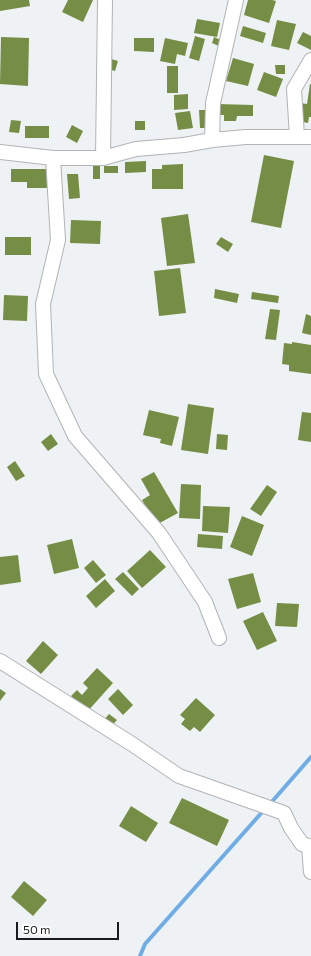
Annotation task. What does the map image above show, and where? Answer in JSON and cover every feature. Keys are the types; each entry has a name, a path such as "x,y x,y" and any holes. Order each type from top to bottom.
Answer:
{"street":[{"path":"103,158 105,0"},
{"path":"212,140 213,104 236,0"},
{"path":"297,137 294,89 311,60"},
{"path":"0,152 53,158 103,158 136,149 184,145 212,140 246,137 311,137"},
{"path":"53,158 58,240 42,304 46,374 75,436 159,532 205,602 220,638"},
{"path":"0,661 132,744 179,776 284,813 291,828 302,844 309,846 311,872"}],"building":[{"path":"0,0 29,0 30,6 0,11"},
{"path":"68,0 93,0 83,22 62,12"},
{"path":"248,0 276,1 269,23 244,15"},
{"path":"197,19 220,23 217,37 194,33"},
{"path":"277,20 296,24 289,50 271,46"},
{"path":"243,26 266,33 263,43 240,36"},
{"path":"303,32 311,36 311,50 297,43"},
{"path":"195,36 205,39 199,61 189,58"},
{"path":"1,37 29,38 28,86 0,84"},
{"path":"214,37 223,41 221,47 212,43"},
{"path":"134,38 154,38 154,52 134,51"},
{"path":"165,38 188,43 185,56 177,54 175,64 160,61"},
{"path":"101,56 118,61 115,71 98,67"},
{"path":"233,58 254,64 248,86 226,81"},
{"path":"275,65 285,65 285,74 276,74"},
{"path":"167,66 178,66 178,93 167,93"},
{"path":"264,72 283,79 276,97 257,90"},
{"path":"310,84 311,117 309,117 308,123 298,121 300,103 307,104"},
{"path":"188,94 188,109 174,110 174,95"},
{"path":"217,104 253,105 253,116 237,116 236,121 224,121 224,115 217,115"},
{"path":"199,110 209,110 210,128 200,128"},
{"path":"190,111 193,128 178,130 175,113"},
{"path":"11,120 21,121 19,133 9,132"},
{"path":"135,121 145,121 145,130 135,130"},
{"path":"72,125 83,131 77,143 66,137"},
{"path":"25,126 49,126 49,138 25,138"},
{"path":"264,155 294,161 281,228 251,222"},
{"path":"146,161 146,172 125,173 125,162"},
{"path":"93,163 100,163 100,179 93,179"},
{"path":"183,164 183,189 152,189 152,169 162,169 162,165"},
{"path":"104,166 118,166 118,173 104,173"},
{"path":"11,169 49,169 49,188 27,188 27,182 11,182"},
{"path":"67,174 78,174 80,198 69,199"},
{"path":"188,214 195,263 167,266 161,218"},
{"path":"71,220 101,221 100,244 70,243"},
{"path":"5,237 31,237 31,255 5,255"},
{"path":"221,237 233,244 228,252 216,244"},
{"path":"180,268 186,313 159,316 154,271"},
{"path":"215,289 239,294 237,303 214,298"},
{"path":"252,292 279,296 278,303 251,299"},
{"path":"4,295 28,296 27,321 3,320"},
{"path":"270,309 280,310 276,340 265,339"},
{"path":"306,314 311,316 311,335 302,333"},
{"path":"292,342 311,345 311,374 289,371 289,365 282,364 284,343 292,344"},
{"path":"188,404 214,408 208,454 181,450"},
{"path":"149,410 179,417 172,446 160,443 161,439 143,435"},
{"path":"302,412 311,413 311,442 298,440"},
{"path":"51,434 58,444 48,451 41,442"},
{"path":"217,434 228,435 227,450 216,449"},
{"path":"15,461 25,476 16,481 7,467"},
{"path":"154,472 178,513 156,525 142,500 150,495 141,479"},
{"path":"181,484 201,485 200,519 179,518"},
{"path":"267,485 277,492 261,516 250,509"},
{"path":"203,506 230,507 228,533 202,531"},
{"path":"242,516 264,525 252,556 230,547"},
{"path":"198,534 223,536 222,549 197,547"},
{"path":"72,539 79,568 54,574 47,545"},
{"path":"150,550 166,567 142,588 127,571"},
{"path":"18,555 21,582 0,585 0,557"},
{"path":"93,560 106,575 96,583 84,568"},
{"path":"123,572 139,589 132,596 115,579"},
{"path":"253,573 261,602 237,609 228,579"},
{"path":"105,579 115,591 96,608 86,596"},
{"path":"277,603 299,604 297,627 275,626"},
{"path":"263,612 277,641 257,650 243,621"},
{"path":"43,641 58,655 41,674 26,661"},
{"path":"97,668 113,683 87,712 71,696 77,690 82,695 88,688 83,683"},
{"path":"0,689 6,693 0,701"},
{"path":"118,689 133,705 123,715 108,699"},
{"path":"196,698 215,715 200,732 194,727 190,731 181,724 185,719 180,715"},
{"path":"109,714 117,720 110,728 103,721"},
{"path":"182,798 229,820 217,846 169,823"},
{"path":"131,806 158,823 146,842 119,826"},
{"path":"24,881 47,900 33,916 11,897"}],"waterway":[{"path":"269,805 311,757"},
{"path":"140,956 145,944 264,810"}]}
